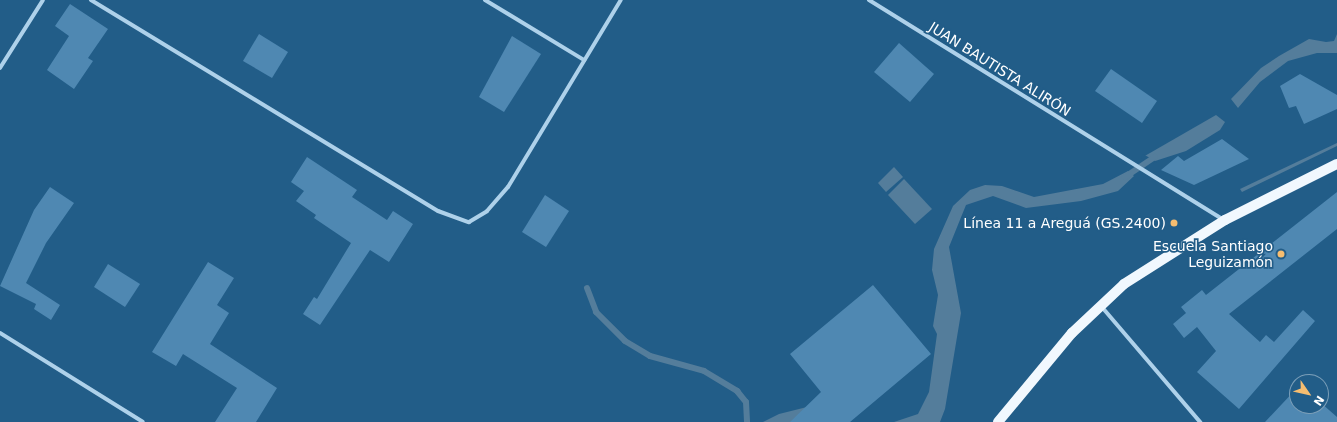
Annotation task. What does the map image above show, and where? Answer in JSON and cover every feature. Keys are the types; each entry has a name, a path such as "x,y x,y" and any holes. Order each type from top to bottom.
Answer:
{"main road":[{"path":"998,422 1100,304 1165,255 1225,220 1337,164"}],"street":[{"path":"0,68 43,0"},
{"path":"92,0 438,211 464,222 487,211 508,187 621,0"},
{"path":"484,0 584,60"},
{"name":"JUAN BAUTISTA ALIRÓN","path":"869,0 1225,220"},
{"path":"1100,304 1200,422"},
{"path":"0,333 143,422"}],"water":[{"path":"1337,34 1337,53 1317,53 1288,61 1260,82 1238,108 1231,99 1261,68 1279,56 1309,39 1326,42 1334,41"},
{"path":"1216,115 1225,122 1220,130 1186,151 1152,162 1143,157"},
{"path":"1337,143 1337,146 1242,192 1240,189"},
{"path":"894,167 903,177 886,192 878,183"},
{"path":"1128,171 1134,176 1118,191 1081,201 1026,208 993,196 966,205 949,247 961,313 945,409 940,422 894,422 918,414 929,392 937,334 933,326 938,295 932,270 934,249 953,206 970,190 985,185 1002,186 1034,197 1103,184"},
{"path":"904,179 932,209 915,224 888,195"},
{"path":"819,404 806,422 763,422 779,414"}],"pier":[{"path":"1143,154 1157,162 1151,164 1141,158"}],"building":[{"path":"70,4 108,29 88,58 93,61 74,89 47,70 69,36 55,26"},
{"path":"259,34 288,52 272,78 243,61"},
{"path":"512,36 541,54 504,112 479,97"},
{"path":"899,43 934,74 910,102 874,72"},
{"path":"1111,69 1157,101 1142,123 1095,91"},
{"path":"1300,74 1337,95 1337,109 1304,124 1296,106 1289,108 1280,86"},
{"path":"1222,139 1249,159 1194,185 1161,170 1178,156 1184,161"},
{"path":"307,157 357,190 352,197 387,220 393,211 413,224 389,262 370,250 320,325 303,314 314,297 317,299 351,243 314,218 316,215 296,201 304,191 291,182"},
{"path":"50,187 74,203 46,243 26,283 60,305 51,320 34,309 36,304 0,286 34,210"},
{"path":"1337,192 1337,229 1229,314 1260,342 1266,335 1274,342 1303,310 1315,321 1239,409 1197,372 1216,351 1197,327 1184,338 1173,324 1186,313 1181,307 1202,290 1206,295"},
{"path":"545,195 569,211 546,247 522,232"},
{"path":"208,262 234,278 217,305 229,313 210,344 277,388 256,422 215,422 237,388 183,354 176,366 152,352"},
{"path":"108,264 140,284 125,307 94,287"},
{"path":"873,285 931,354 850,422 790,422 821,392 790,354"},
{"path":"1289,396 1289,414 1329,414 1329,410 1337,417 1337,422 1265,422"}],"waterway":[{"path":"1125,177 1155,157"},
{"path":"587,288 596,312 625,341 650,356 704,371 737,391 746,402 747,422"}],"place":[{"name":"Línea 11 a Areguá (GS.2400)","path":"1174,223"},
{"name":"Escuela Santiago Leguizamón","path":"1281,254"}]}
